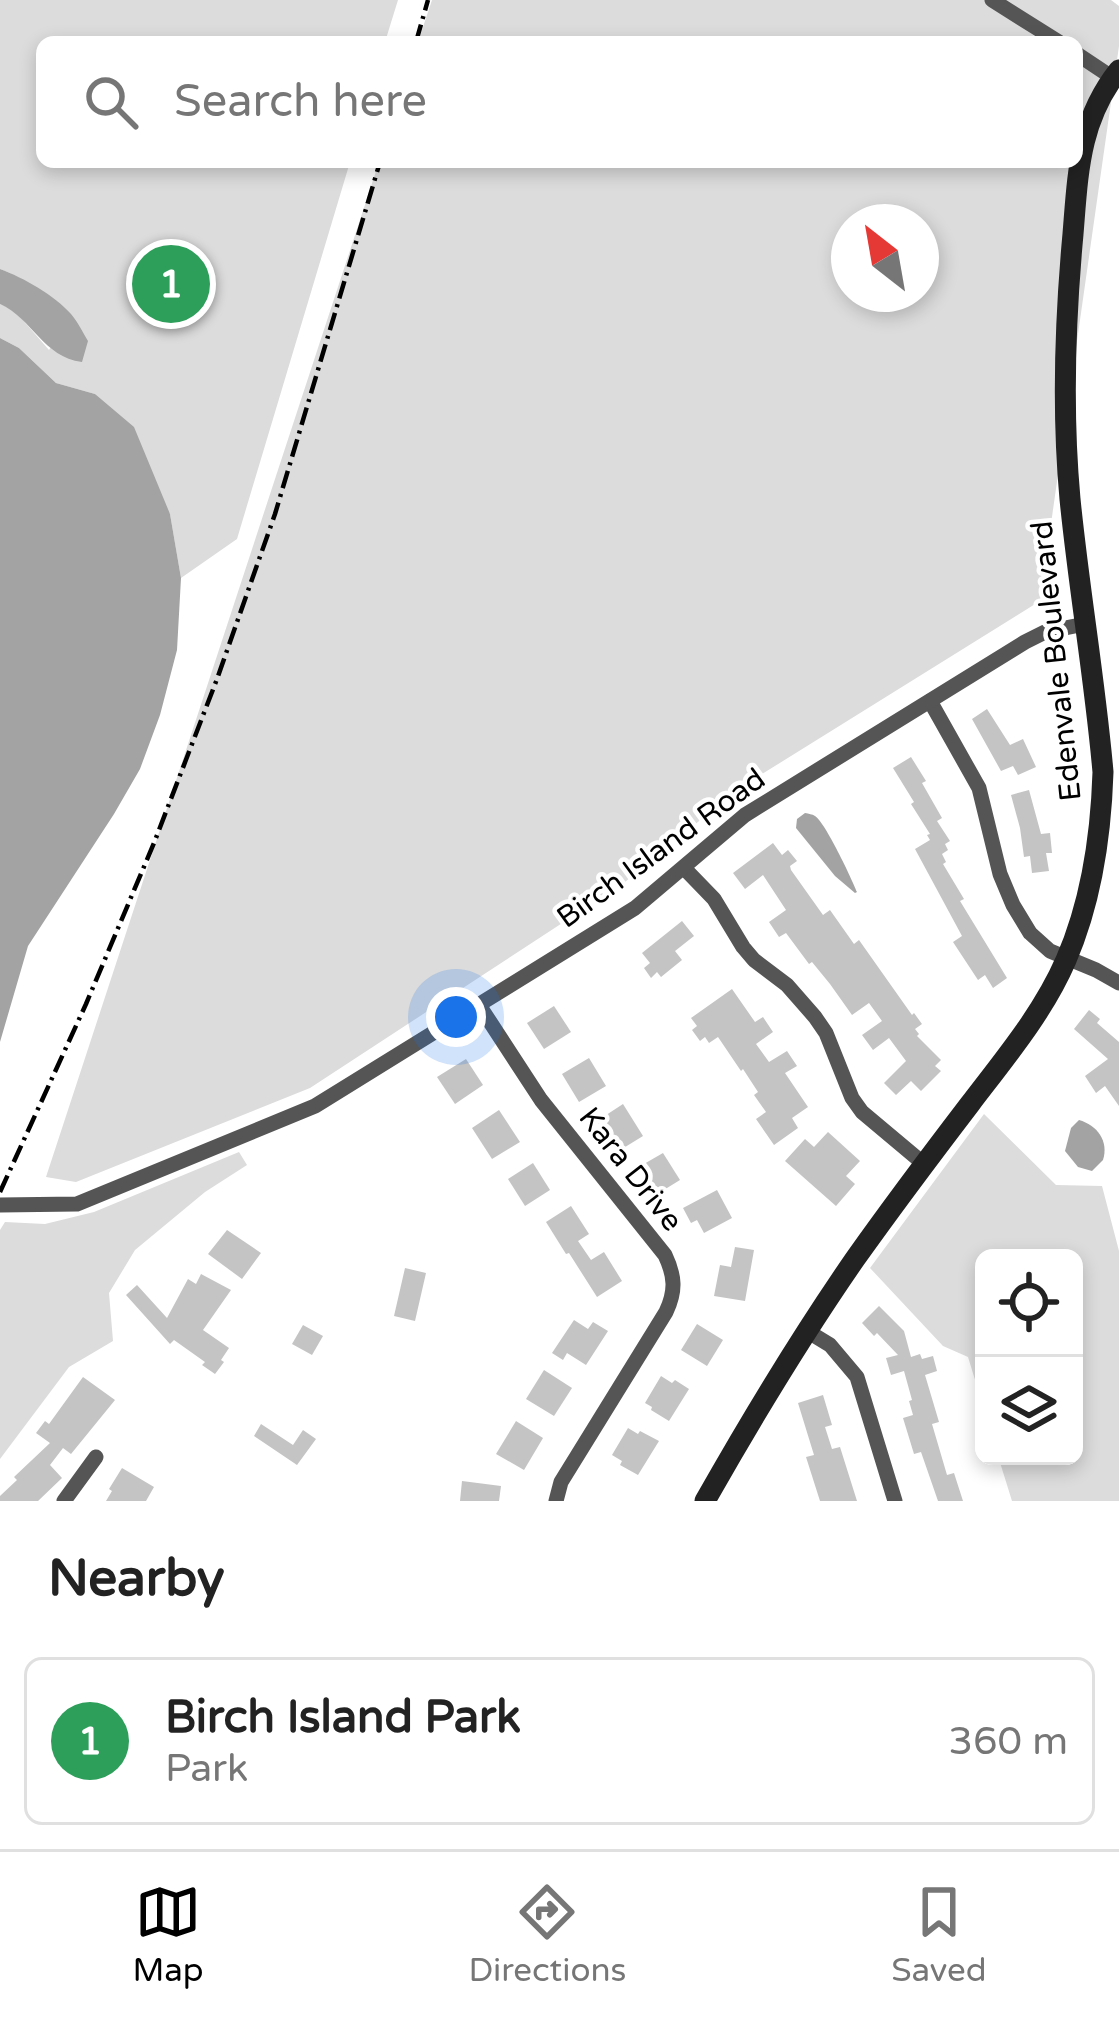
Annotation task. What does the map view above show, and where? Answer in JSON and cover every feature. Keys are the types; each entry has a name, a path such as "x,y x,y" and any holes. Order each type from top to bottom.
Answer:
{"street":[{"path":"992,0 1049,36"},
{"path":"1083,57 1116,74"},
{"name":"Edenvale Boulevard","path":"1083,136 1116,74"},
{"name":"Edenvale Boulevard","path":"705,1501 807,1330 1041,1009 1066,959 1094,870 1103,772 1070,493 1066,334 1080,168"},
{"name":"Birch Island Road","path":"0,1205 77,1204 315,1106 635,908 745,815 1024,642 1045,632 1085,624"},
{"path":"930,701 979,788 1000,874 1013,905 1039,944 1119,983"},
{"path":"684,868 714,899 754,960 787,985 815,1017 862,1112 924,1164"},
{"name":"Kara Drive","path":"479,1005 541,1100 676,1267 673,1299 561,1482 556,1501"},
{"path":"807,1330 830,1345 857,1377 895,1501"},
{"path":"64,1501 96,1457"}],"shaded area":[{"path":"0,0 398,0 387,36 36,36 36,168 348,168 237,539 181,578 170,514 95,394 56,383 19,348 0,338 0,304 15,311 49,350 71,315 29,283 0,269"},
{"path":"432,0 1111,0 1119,6 1119,46 1040,601 738,789 625,882 310,1088 76,1182 46,1177 377,168 1083,168 1083,36 420,36"},
{"path":"0,269 38,288 71,314 88,341 82,362 57,353 0,304"},
{"path":"0,338 19,348 56,383 95,394 134,427 170,514 181,578 177,650 140,769 28,946 0,1042"},
{"path":"805,813 815,816 825,829 857,892 835,876 796,828 797,819"},
{"path":"984,1114 1056,1185 1102,1186 1119,1251 1119,1501 1012,1501 1001,1465 1083,1465 1083,1249 975,1249 975,1380 968,1357 943,1346 870,1268"},
{"path":"1079,1120 1103,1140 1103,1160 1092,1171 1078,1167 1065,1151 1071,1128"},
{"path":"239,1152 247,1165 205,1192 135,1250 109,1293 113,1341 69,1367 0,1459 0,1230 5,1222 45,1224 94,1212"}],"building":[{"path":"987,709 1010,745 1023,739 1036,767 1018,775 1013,766 1001,771 972,719"},
{"path":"911,757 950,841 945,844 943,864 1007,978 993,988 985,975 978,980 953,942 962,936 915,849 930,840 930,834 893,768"},
{"path":"1029,790 1041,834 1050,833 1049,871 1032,873 1030,856 1024,857 1011,795"},
{"path":"773,843 782,855 788,850 797,861 791,870 823,915 830,910 854,944 859,940 922,1024 915,1029 917,1036 941,1060 935,1066 941,1071 921,1091 911,1081 896,1095 884,1083 906,1061 889,1038 873,1050 862,1035 882,1021 869,1003 852,1015 786,933 779,937 769,922 786,910 763,875 745,889 733,873"},
{"path":"682,921 694,936 675,951 682,960 661,977 657,972 651,978 644,968 650,963 642,953"},
{"path":"732,989 755,1022 763,1017 773,1032 756,1044 769,1062 787,1051 797,1066 785,1073 808,1107 792,1118 798,1128 774,1145 756,1119 766,1112 743,1069 718,1037 709,1043 705,1037 700,1041 692,1030 697,1026 691,1018"},
{"path":"554,1006 571,1032 544,1049 527,1023"},
{"path":"1089,1010 1119,1042 1119,1106 1105,1086 1096,1093 1085,1076 1108,1059 1074,1029"},
{"path":"589,1058 606,1086 579,1102 562,1074"},
{"path":"466,1059 483,1085 455,1104 437,1077"},
{"path":"623,1104 643,1136 617,1152 597,1121"},
{"path":"499,1110 520,1142 492,1159 472,1128"},
{"path":"828,1132 860,1161 846,1176 855,1184 836,1206 785,1161 805,1139 814,1147"},
{"path":"663,1153 680,1180 654,1196 637,1168"},
{"path":"533,1163 550,1190 525,1206 508,1179"},
{"path":"717,1190 732,1218 704,1233 683,1208"},
{"path":"571,1206 589,1234 578,1241 591,1260 604,1252 622,1281 597,1297 546,1222"},
{"path":"227,1230 261,1253 242,1279 208,1254"},
{"path":"735,1247 754,1250 745,1301 714,1296 720,1265 731,1267"},
{"path":"405,1268 426,1273 415,1321 394,1316"},
{"path":"201,1274 231,1290 203,1330 229,1348 215,1374 174,1340 170,1344 126,1295 137,1285 167,1318 188,1279 196,1284"},
{"path":"879,1306 904,1331 911,1357 933,1356 937,1371 925,1375 939,1422 932,1424 947,1475 954,1473 963,1501 938,1501 921,1452 914,1454 903,1418 913,1415 904,1371 891,1375 886,1358 898,1355 862,1323"},
{"path":"574,1320 588,1329 593,1322 608,1331 586,1365 567,1353 563,1360 552,1353"},
{"path":"697,1324 723,1340 707,1366 681,1350"},
{"path":"303,1325 323,1336 312,1355 292,1344"},
{"path":"544,1370 572,1388 554,1416 526,1399"},
{"path":"661,1376 689,1389 669,1421 645,1403"},
{"path":"83,1377 115,1400 71,1454 63,1448 50,1465 62,1478 38,1501 0,1501 17,1480 14,1477 50,1443 36,1433 45,1421 49,1424"},
{"path":"823,1395 832,1425 825,1427 832,1449 840,1447 857,1501 820,1501 806,1457 814,1455 798,1403"},
{"path":"516,1421 543,1438 524,1470 496,1454"},
{"path":"261,1424 293,1445 303,1430 316,1439 297,1465 254,1436"},
{"path":"628,1428 659,1441 638,1475 612,1455"},
{"path":"122,1468 154,1487 146,1501 106,1501"},
{"path":"462,1481 501,1486 499,1501 460,1501"}],"railway":[{"path":"418,36 428,0"},
{"path":"0,1192 86,1004 217,679 275,514 378,168"}],"place":[{"name":"Birch Island Park","path":"171,284"}]}
